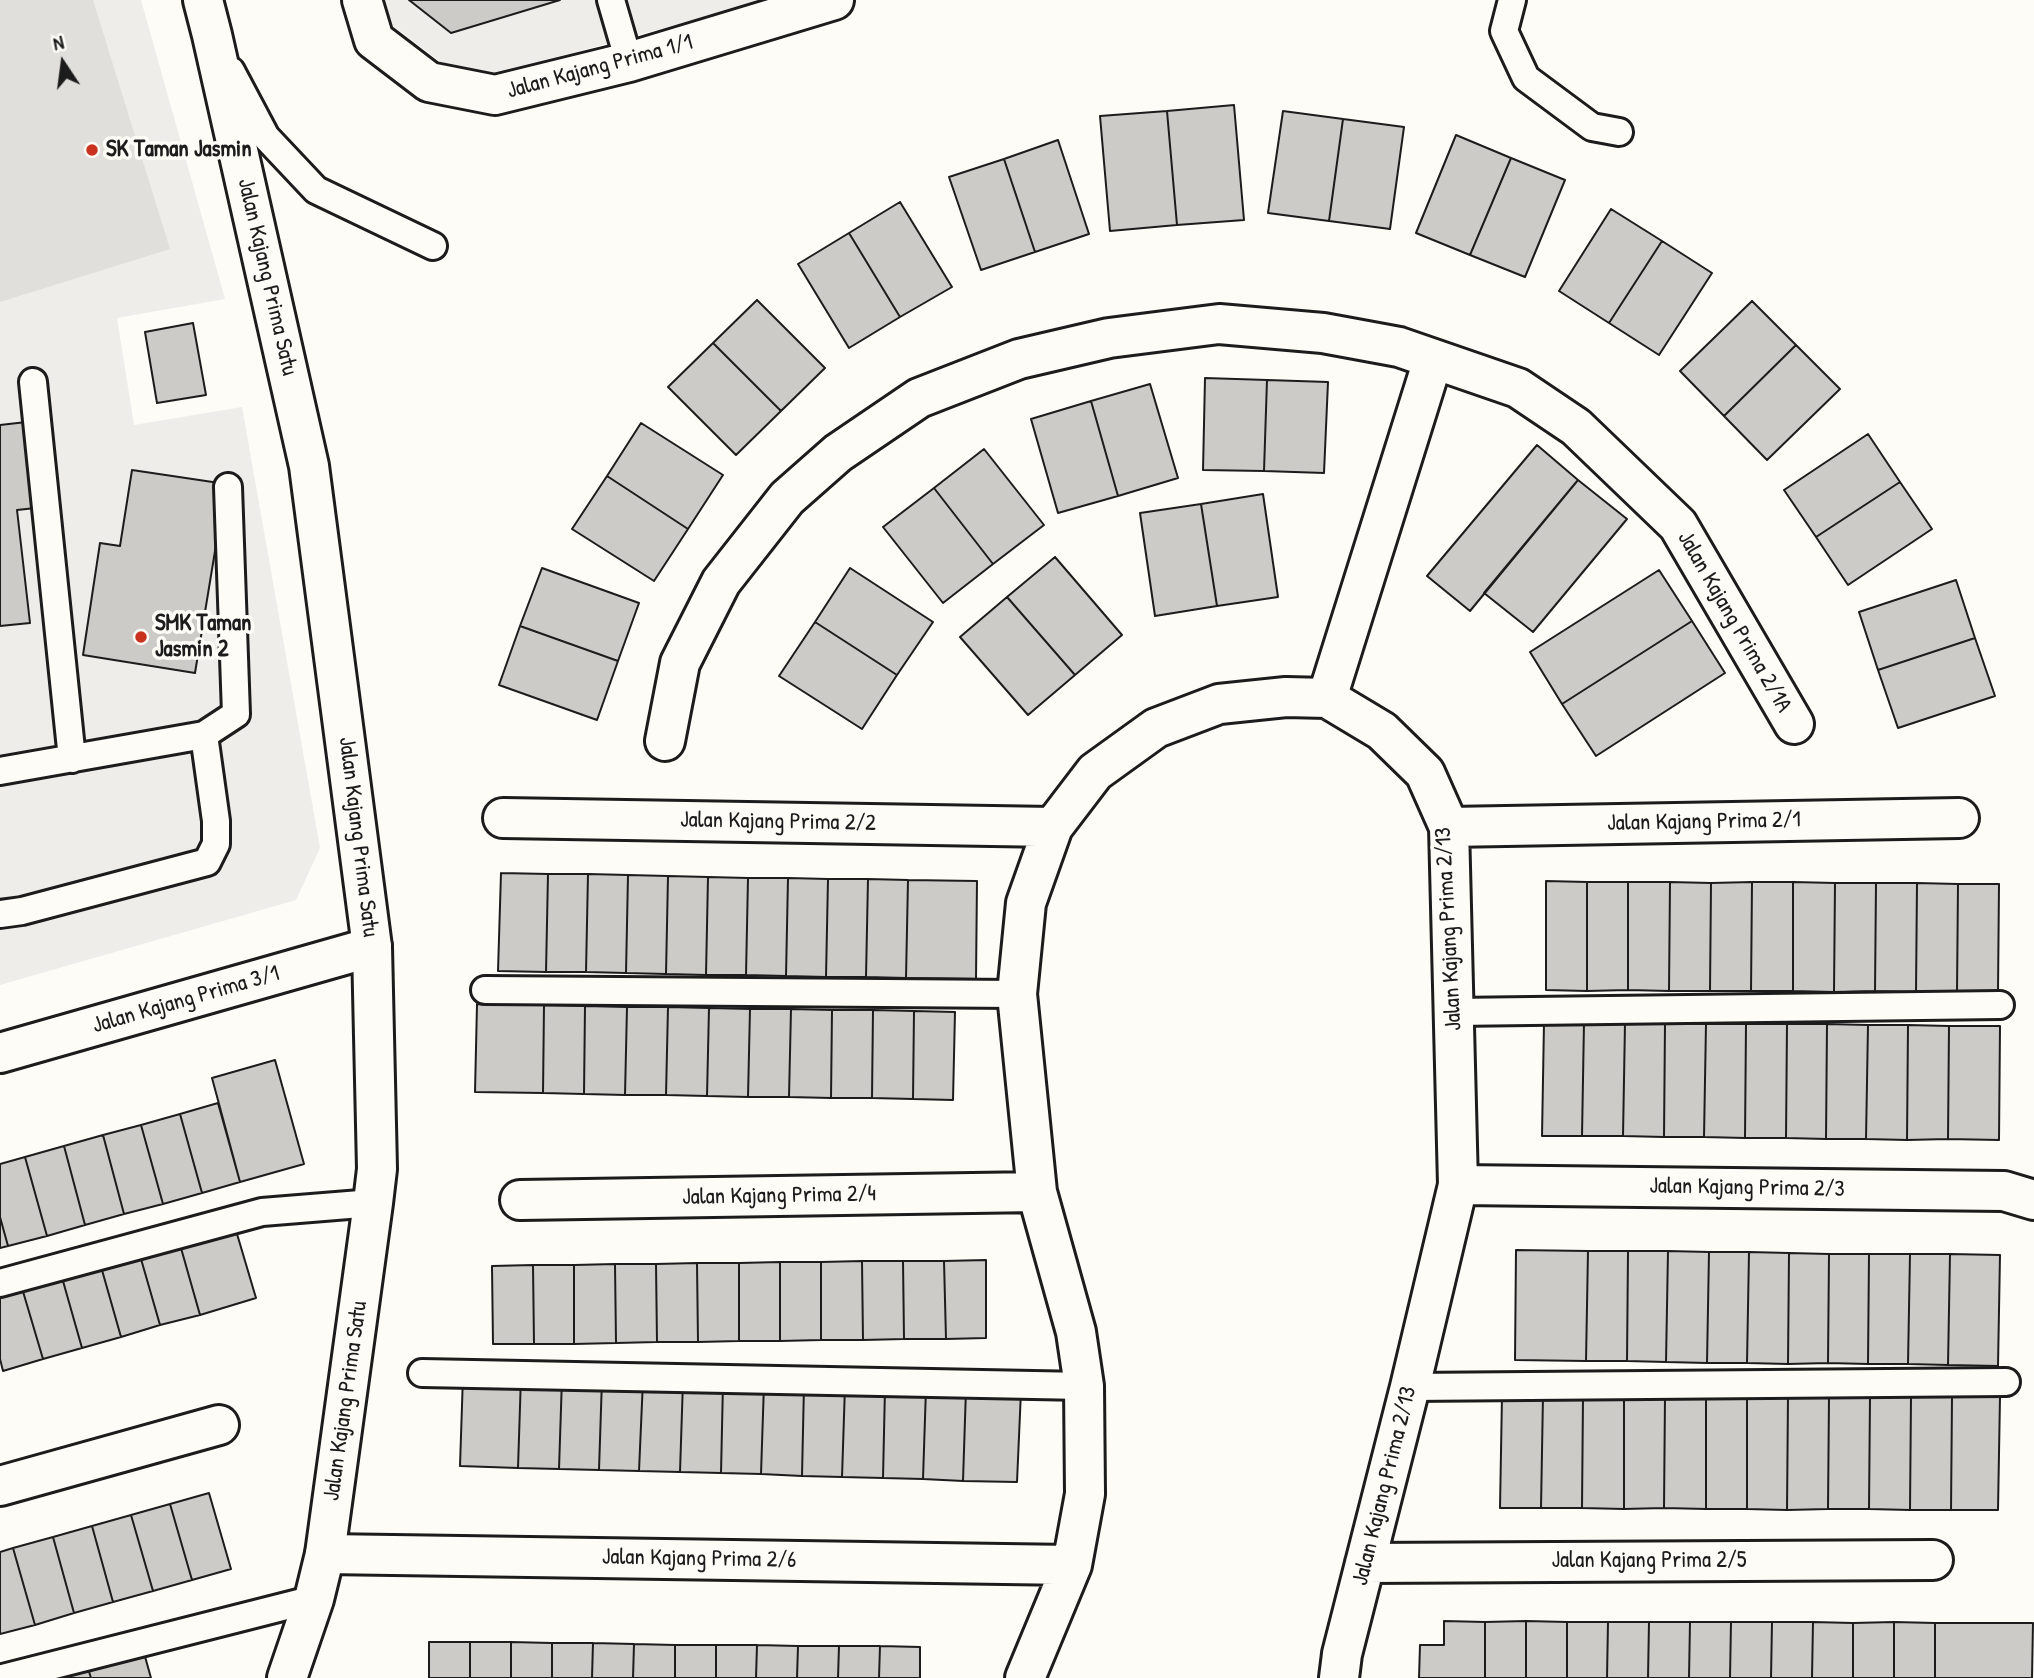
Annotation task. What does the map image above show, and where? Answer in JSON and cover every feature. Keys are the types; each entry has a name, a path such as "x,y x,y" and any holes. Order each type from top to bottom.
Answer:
{"street":[{"name":"Jalan Kajang Prima 1/1","path":"362,0 374,40 429,82 495,95 629,62 834,0"},
{"name":"Jalan Kajang Prima Satu","path":"207,17 310,466 372,947 377,1169 325,1554 314,1599 287,1678"},
{"name":"Jalan Kajang Prima 2/1A","path":"665,741 680,663 721,582 787,498 838,453 919,398 1019,359 1109,338 1219,324 1323,333 1399,347 1518,388 1576,427 1678,525 1794,724"},
{"path":"1327,698 1433,360"},
{"name":"Jalan Kajang Prima 2/13","path":"1025,1678 1072,1565 1085,1494 1084,1385 1076,1332 1037,1192 1017,995 1026,903 1053,827 1095,772 1156,728 1219,704 1286,696 1327,698 1382,731 1425,773 1449,827 1458,1185 1342,1654 1339,1678"},
{"name":"Jalan Kajang Prima 2/2","path":"503,818 1053,827"},
{"name":"Jalan Kajang Prima 2/1","path":"1449,827 1959,818"},
{"name":"Jalan Kajang Prima 3/1","path":"1,1045 372,947"},
{"name":"Jalan Kajang Prima 2/3","path":"1458,1185 2004,1191 2034,1200"},
{"name":"Jalan Kajang Prima 2/4","path":"520,1200 1037,1192"},
{"path":"0,1486 219,1425"},
{"name":"Jalan Kajang Prima 2/6","path":"325,1554 1072,1565"},
{"name":"Jalan Kajang Prima 2/5","path":"1365,1563 1933,1560"}],"lane":[{"path":"611,0 629,62"},
{"path":"1512,0 1504,31 1526,78 1592,127 1619,132"},
{"path":"207,17 266,137 316,190 433,246"},
{"path":"33,382 72,759"},
{"path":"0,771 204,735 236,714 229,487"},
{"path":"0,915 206,862 216,844 216,821 204,735"},
{"path":"485,990 1017,995"},
{"path":"1454,1012 2000,1005"},
{"path":"0,1283 262,1212 373,1203"},
{"path":"422,1373 1084,1385"},
{"path":"1410,1387 2006,1382"},
{"path":"3,1678 314,1599"}],"shaded area":[{"name":"SMK Taman Jasmin 2","path":"0,0 141,0 225,299 117,318 134,425 242,407 320,848 296,900 0,985"},
{"name":"SK Taman Jasmin","path":"0,0 93,0 170,249 0,302"},
{"path":"381,0 767,0 498,73 442,63 388,22"}],"building":[{"path":"409,0 560,0 451,33"},
{"path":"1234,105 1244,220 1177,225 1167,111"},
{"path":"1167,111 1177,225 1110,231 1100,116"},
{"path":"1283,111 1343,119 1329,221 1268,213"},
{"path":"1343,119 1404,127 1390,229 1329,221"},
{"path":"1456,135 1511,158 1470,255 1416,233"},
{"path":"1058,140 1089,234 1035,252 1004,159"},
{"path":"1511,158 1565,180 1525,277 1470,255"},
{"path":"1004,159 1035,252 981,270 949,177"},
{"path":"900,202 952,287 900,317 849,233"},
{"path":"1611,209 1662,241 1609,323 1559,291"},
{"path":"849,233 900,317 849,348 798,264"},
{"path":"1662,241 1712,273 1659,355 1609,323"},
{"path":"757,300 825,368 781,411 713,343"},
{"path":"1752,301 1796,345 1724,416 1680,371"},
{"path":"193,323 206,395 157,403 145,332"},
{"path":"713,343 781,411 736,455 668,387"},
{"path":"1796,345 1840,389 1767,460 1724,416"},
{"path":"1205,378 1267,380 1264,471 1203,470"},
{"path":"1267,380 1328,382 1324,473 1264,471"},
{"path":"1150,384 1178,478 1118,496 1091,401"},
{"path":"1091,401 1118,496 1058,513 1031,419"},
{"path":"44,420 54,506 17,510 30,623 0,626 0,425"},
{"path":"641,423 723,475 688,529 607,476"},
{"path":"1868,434 1900,482 1816,537 1784,490"},
{"path":"1537,445 1578,480 1470,611 1427,576"},
{"path":"984,449 1044,525 993,564 934,488"},
{"path":"132,470 226,484 195,673 83,655 100,543 120,546"},
{"path":"607,476 688,529 654,581 572,529"},
{"path":"1578,480 1627,519 1533,632 1484,593"},
{"path":"1900,482 1932,529 1848,585 1816,537"},
{"path":"934,488 993,564 943,603 883,527"},
{"path":"1263,494 1278,597 1217,606 1201,504"},
{"path":"1201,504 1217,606 1155,616 1140,513"},
{"path":"1055,557 1122,635 1075,675 1007,597"},
{"path":"542,568 639,603 618,661 520,626"},
{"path":"850,568 933,622 897,675 815,622"},
{"path":"1659,570 1692,621 1562,704 1530,652"},
{"path":"1956,580 1975,638 1878,670 1859,612"},
{"path":"1007,597 1075,675 1028,715 960,637"},
{"path":"1692,621 1725,673 1596,756 1562,704"},
{"path":"815,622 897,675 862,729 779,676"},
{"path":"520,626 618,661 597,720 499,685"},
{"path":"1975,638 1995,696 1898,728 1878,670"},
{"path":"501,873 548,874 546,972 498,971"},
{"path":"548,874 588,874 586,972 546,972"},
{"path":"588,874 628,875 626,973 586,972"},
{"path":"628,875 668,876 666,974 626,973"},
{"path":"668,876 708,877 706,975 666,974"},
{"path":"708,877 748,878 746,975 706,975"},
{"path":"748,878 788,878 786,976 746,975"},
{"path":"788,878 828,879 826,977 786,976"},
{"path":"828,879 868,879 866,977 826,977"},
{"path":"868,879 908,880 906,978 866,977"},
{"path":"908,880 977,881 976,979 906,978"},
{"path":"1546,881 1587,882 1587,991 1546,990"},
{"path":"1587,882 1628,882 1628,990 1587,991"},
{"path":"1628,882 1670,882 1669,991 1628,990"},
{"path":"1670,882 1711,883 1710,991 1669,991"},
{"path":"1752,882 1751,991 1710,991 1711,883"},
{"path":"1752,882 1793,882 1793,991 1751,991"},
{"path":"1793,882 1835,883 1834,992 1793,991"},
{"path":"1835,883 1876,883 1875,991 1834,992"},
{"path":"1876,883 1917,883 1916,992 1875,991"},
{"path":"1917,883 1958,884 1957,992 1916,992"},
{"path":"1958,884 1999,884 1998,992 1957,992"},
{"path":"477,1004 544,1005 543,1093 475,1092"},
{"path":"544,1005 585,1006 584,1094 543,1093"},
{"path":"585,1006 627,1007 625,1095 584,1094"},
{"path":"627,1007 668,1007 666,1095 625,1095"},
{"path":"668,1007 709,1008 707,1096 666,1095"},
{"path":"709,1008 750,1009 748,1097 707,1096"},
{"path":"750,1009 791,1009 789,1097 748,1097"},
{"path":"791,1009 832,1010 831,1098 789,1097"},
{"path":"832,1010 873,1010 872,1098 831,1098"},
{"path":"873,1010 914,1011 913,1099 872,1098"},
{"path":"914,1011 955,1012 953,1100 913,1099"},
{"path":"1544,1022 1584,1022 1582,1136 1542,1136"},
{"path":"1584,1022 1625,1023 1623,1136 1582,1136"},
{"path":"1625,1023 1665,1023 1664,1137 1623,1136"},
{"path":"1665,1023 1706,1024 1704,1137 1664,1137"},
{"path":"1706,1024 1746,1024 1745,1138 1704,1137"},
{"path":"1746,1024 1787,1024 1786,1138 1745,1138"},
{"path":"1787,1024 1827,1024 1826,1139 1786,1138"},
{"path":"1827,1024 1868,1025 1866,1139 1826,1139"},
{"path":"1868,1025 1908,1025 1907,1140 1866,1139"},
{"path":"1908,1025 1949,1026 1948,1139 1907,1140"},
{"path":"1949,1026 2000,1026 1999,1140 1948,1139"},
{"path":"275,1060 304,1164 240,1182 212,1078"},
{"path":"218,1103 240,1182 202,1193 180,1114"},
{"path":"180,1114 202,1193 163,1204 141,1125"},
{"path":"141,1125 163,1204 124,1214 103,1135"},
{"path":"103,1135 124,1214 85,1225 64,1146"},
{"path":"64,1146 85,1225 47,1236 25,1157"},
{"path":"25,1157 47,1236 8,1246 0,1217 0,1164"},
{"path":"0,1217 8,1246 0,1248"},
{"path":"232,1217 256,1298 200,1315 177,1234"},
{"path":"177,1234 200,1315 160,1325 137,1245"},
{"path":"137,1245 160,1325 121,1337 98,1256"},
{"path":"1516,1250 1588,1251 1586,1361 1515,1360"},
{"path":"1588,1251 1628,1251 1627,1361 1586,1361"},
{"path":"1628,1251 1668,1251 1666,1362 1627,1361"},
{"path":"1668,1251 1709,1252 1707,1363 1666,1362"},
{"path":"1709,1252 1749,1252 1747,1363 1707,1363"},
{"path":"1749,1252 1789,1253 1788,1364 1747,1363"},
{"path":"1789,1253 1829,1254 1828,1363 1788,1364"},
{"path":"1829,1254 1869,1254 1868,1364 1828,1363"},
{"path":"1869,1254 1910,1254 1908,1364 1868,1364"},
{"path":"1910,1254 1950,1254 1948,1365 1908,1364"},
{"path":"1950,1254 2000,1255 1998,1366 1948,1365"},
{"path":"98,1256 121,1337 82,1348 59,1267"},
{"path":"986,1260 986,1338 946,1339 944,1261"},
{"path":"862,1261 903,1261 904,1339 863,1340"},
{"path":"862,1261 863,1340 821,1340 821,1262"},
{"path":"903,1261 944,1261 946,1339 904,1339"},
{"path":"780,1262 821,1262 821,1340 780,1341"},
{"path":"780,1262 780,1341 739,1341 739,1263"},
{"path":"697,1263 739,1263 739,1341 698,1342"},
{"path":"697,1263 698,1342 657,1342 656,1264"},
{"path":"615,1264 656,1264 657,1342 616,1343"},
{"path":"615,1264 616,1343 574,1344 574,1265"},
{"path":"533,1265 574,1265 574,1344 534,1344"},
{"path":"533,1265 534,1344 493,1344 492,1266"},
{"path":"59,1267 82,1348 43,1359 19,1278"},
{"path":"19,1278 43,1359 3,1371 0,1359 0,1284"},
{"path":"463,1375 521,1376 518,1468 460,1466"},
{"path":"521,1376 562,1378 559,1469 518,1468"},
{"path":"562,1378 602,1379 599,1470 559,1469"},
{"path":"602,1379 643,1380 639,1471 599,1470"},
{"path":"643,1380 683,1381 680,1472 639,1471"},
{"path":"683,1381 723,1383 721,1473 680,1472"},
{"path":"723,1383 764,1384 761,1474 721,1473"},
{"path":"764,1384 804,1385 802,1476 761,1474"},
{"path":"804,1385 845,1386 842,1477 802,1476"},
{"path":"845,1386 885,1388 883,1478 842,1477"},
{"path":"885,1388 926,1388 923,1479 883,1478"},
{"path":"926,1388 966,1389 963,1481 923,1479"},
{"path":"966,1389 1021,1391 1017,1482 963,1481"},
{"path":"1502,1395 1543,1395 1541,1508 1500,1508"},
{"path":"1543,1395 1583,1396 1582,1508 1541,1508"},
{"path":"1624,1395 1665,1396 1664,1508 1624,1509"},
{"path":"1624,1395 1624,1509 1582,1508 1583,1396"},
{"path":"1665,1396 1706,1396 1706,1509 1664,1508"},
{"path":"1706,1396 1747,1396 1747,1509 1706,1509"},
{"path":"1747,1396 1788,1396 1787,1510 1747,1509"},
{"path":"1788,1396 1829,1396 1828,1509 1787,1510"},
{"path":"1829,1396 1870,1397 1869,1509 1828,1509"},
{"path":"1911,1396 1952,1397 1951,1510 1910,1510"},
{"path":"1911,1396 1910,1510 1869,1509 1870,1397"},
{"path":"1952,1397 2000,1397 1998,1510 1951,1510"},
{"path":"209,1493 231,1569 192,1580 170,1504"},
{"path":"170,1504 192,1580 153,1591 131,1515"},
{"path":"131,1515 153,1591 113,1602 92,1526"},
{"path":"92,1526 113,1602 74,1613 53,1537"},
{"path":"53,1537 74,1613 35,1625 13,1548"},
{"path":"13,1548 35,1625 0,1634 0,1552"},
{"path":"1444,1621 1485,1622 1485,1678 1419,1678 1420,1645 1444,1645"},
{"path":"1526,1621 1526,1678 1485,1678 1485,1622"},
{"path":"1526,1621 1567,1622 1567,1678 1526,1678"},
{"path":"1567,1622 1608,1622 1607,1678 1567,1678"},
{"path":"1608,1622 1649,1622 1648,1678 1607,1678"},
{"path":"1649,1622 1690,1622 1689,1678 1648,1678"},
{"path":"1690,1622 1731,1622 1730,1678 1689,1678"},
{"path":"1731,1622 1772,1622 1771,1678 1730,1678"},
{"path":"1772,1622 1813,1622 1812,1678 1771,1678"},
{"path":"1813,1622 1853,1623 1853,1678 1812,1678"},
{"path":"1894,1622 1894,1678 1853,1678 1853,1623"},
{"path":"1894,1622 1935,1623 1935,1678 1894,1678"},
{"path":"1935,1623 2033,1623 2032,1678 1935,1678"},
{"path":"139,1635 151,1678 91,1678 83,1652"},
{"path":"429,1642 470,1642 470,1678 429,1678"},
{"path":"470,1642 511,1642 511,1678 470,1678"},
{"path":"511,1642 552,1643 552,1678 511,1678"},
{"path":"552,1643 593,1643 592,1678 552,1678"},
{"path":"593,1643 634,1644 633,1678 592,1678"},
{"path":"634,1644 675,1645 675,1678 633,1678"},
{"path":"675,1645 716,1645 716,1678 675,1678"},
{"path":"716,1645 757,1645 756,1678 716,1678"},
{"path":"757,1645 798,1646 797,1678 756,1678"},
{"path":"798,1646 839,1646 838,1678 797,1678"},
{"path":"839,1646 880,1646 879,1678 838,1678"},
{"path":"880,1646 920,1647 920,1678 879,1678"},
{"path":"83,1652 91,1678 48,1678"}],"place":[{"name":"SK Taman Jasmin","path":"92,150"},
{"name":"SMK Taman Jasmin 2","path":"141,637"}]}
